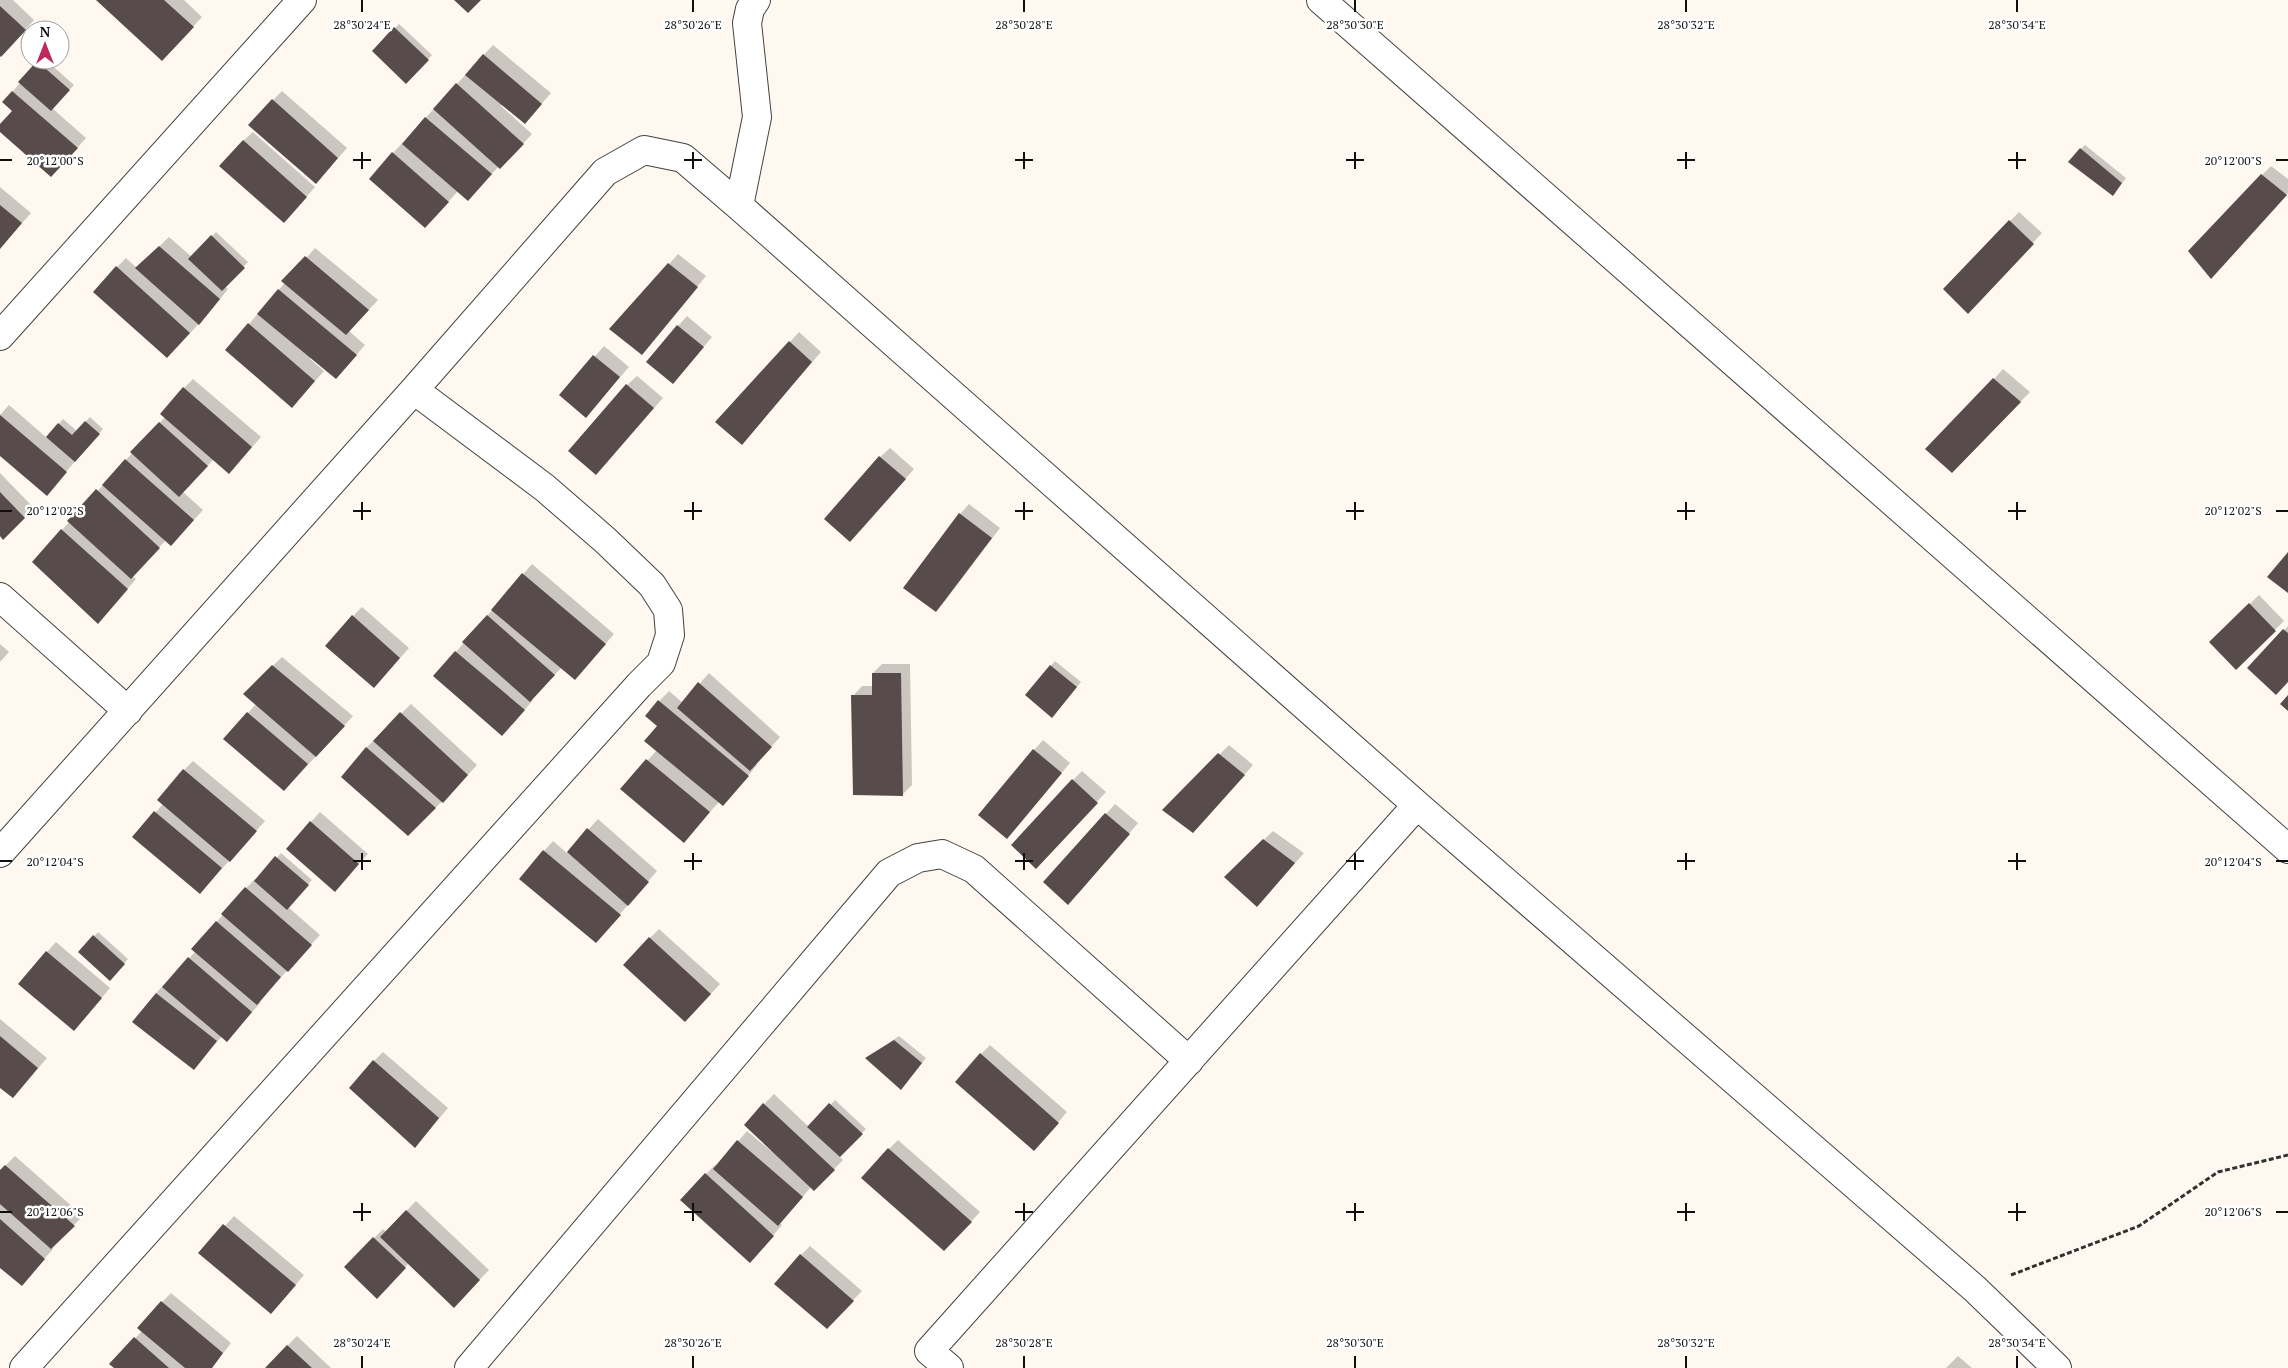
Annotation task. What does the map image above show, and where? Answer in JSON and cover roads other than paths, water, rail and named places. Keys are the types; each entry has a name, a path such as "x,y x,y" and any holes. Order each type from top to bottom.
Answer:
{"street":[{"path":"0,336 302,0"},
{"path":"739,206 757,117 746,23 750,9 756,0"},
{"path":"1321,0 2288,849"},
{"path":"0,853 414,390 605,172 644,150 683,158 1417,805 1975,1289 2057,1368"},
{"path":"24,1368 639,685 661,663 670,635 668,610 652,585 605,540 545,488 414,390"},
{"path":"0,597 128,711"},
{"path":"931,1362 1188,1061 1417,805"},
{"path":"468,1368 889,873 918,858 942,854 974,869 1188,1061"}]}
